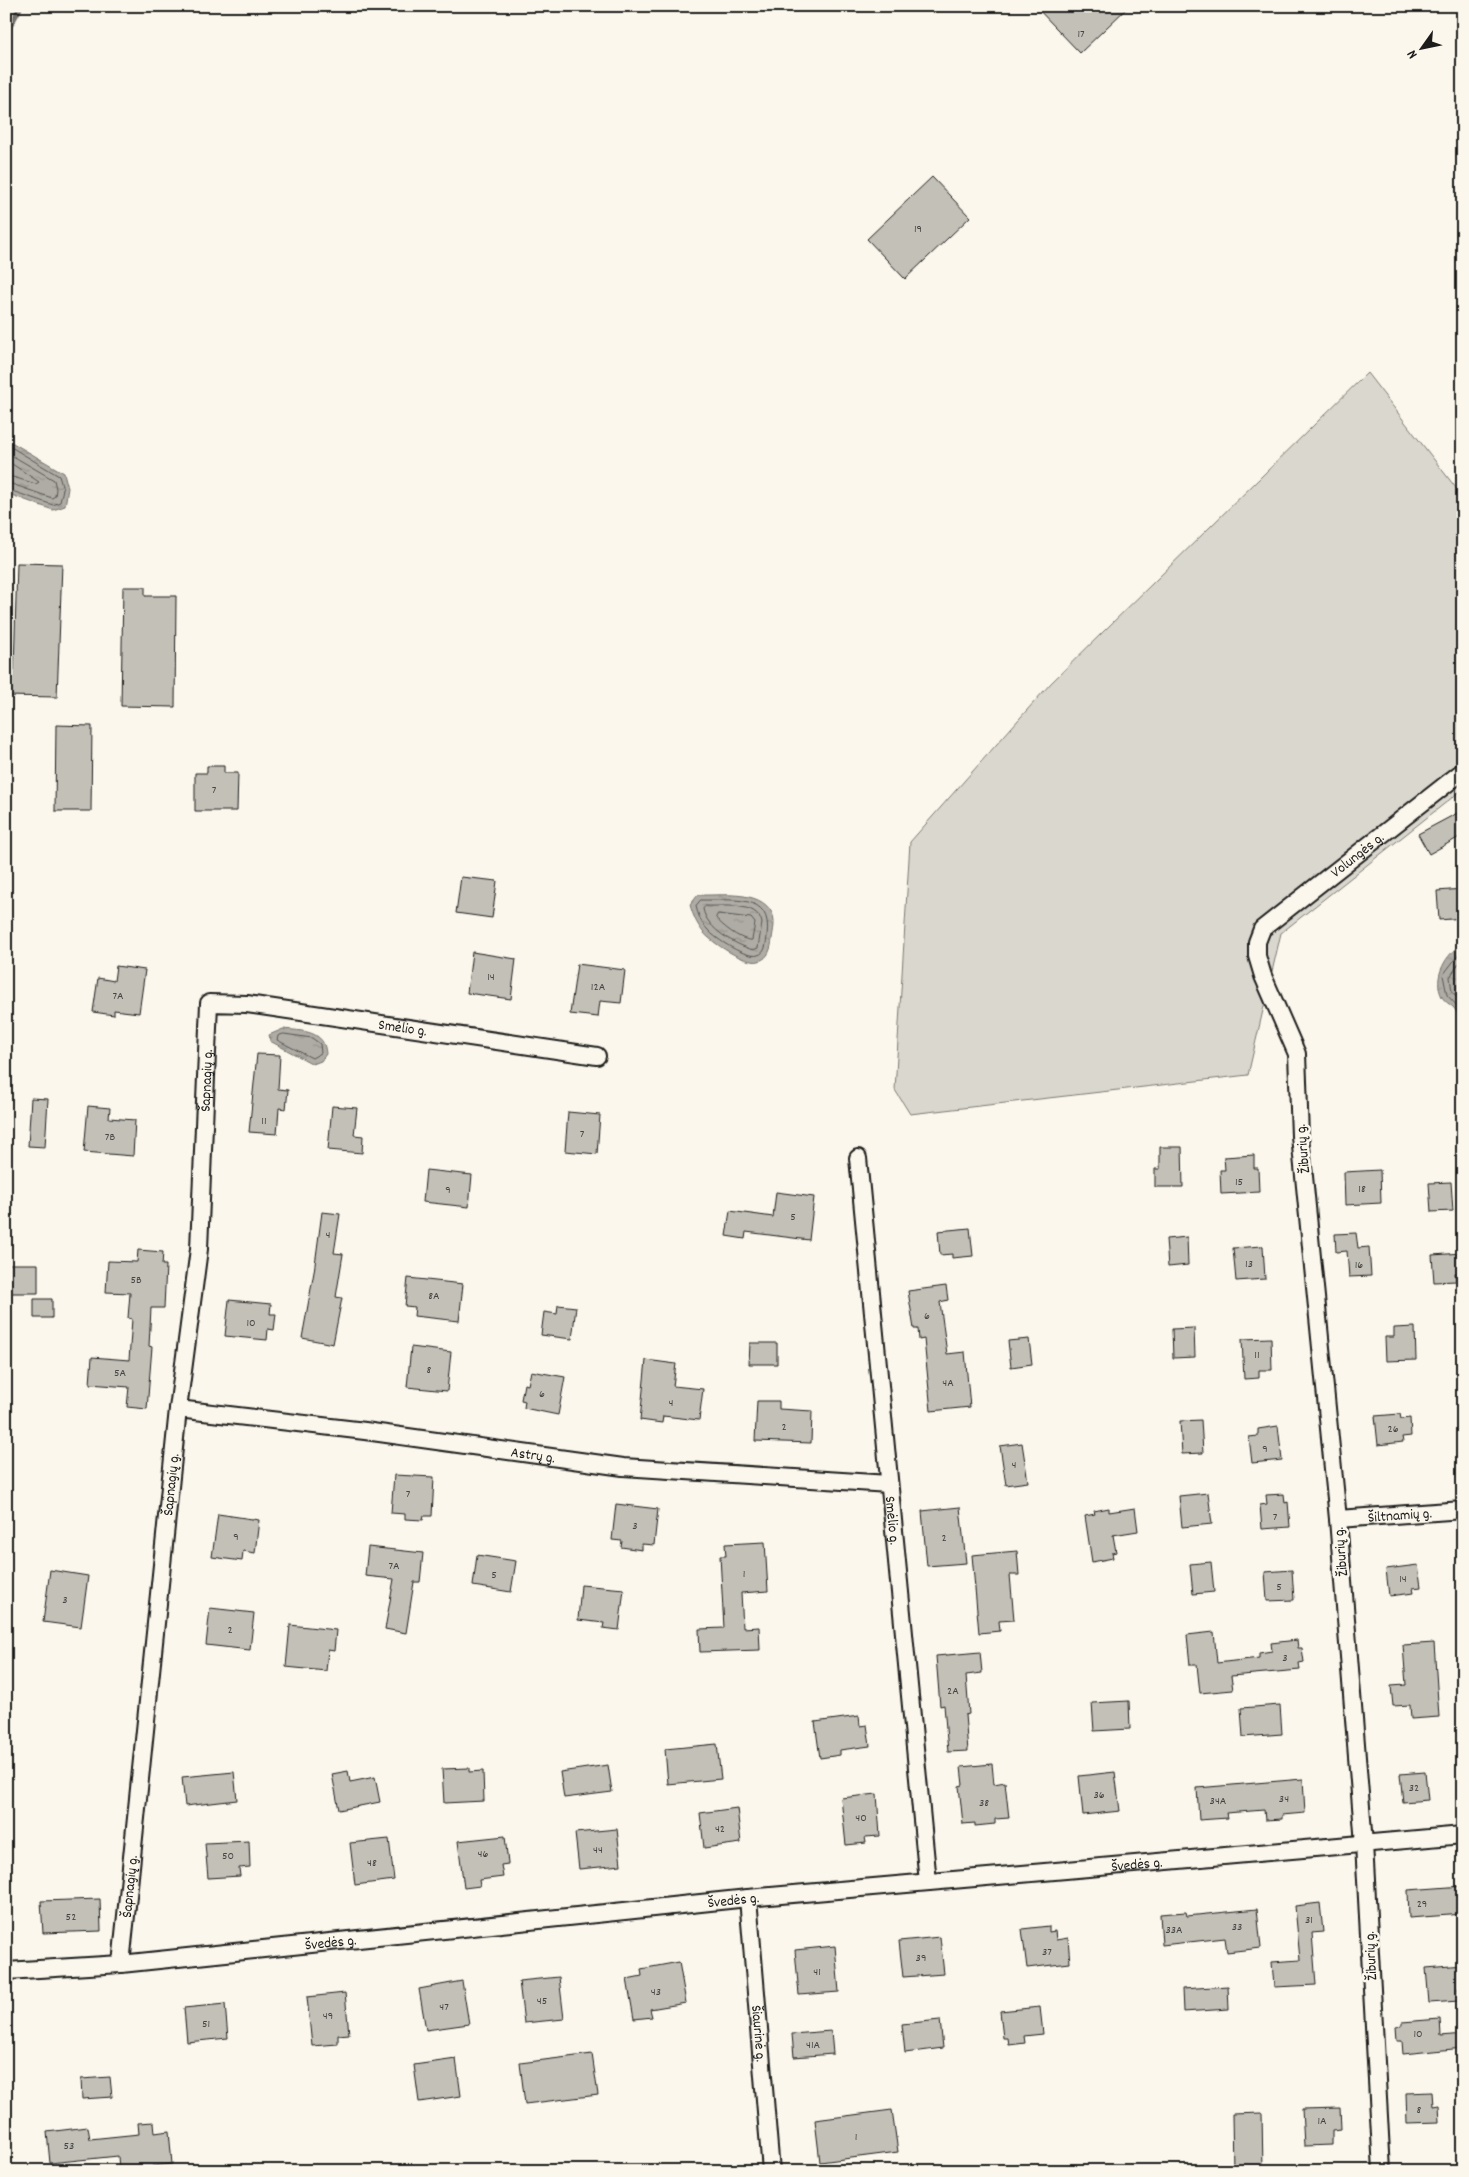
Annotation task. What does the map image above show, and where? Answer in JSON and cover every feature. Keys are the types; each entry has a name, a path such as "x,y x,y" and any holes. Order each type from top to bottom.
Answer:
{"street":[{"name":"Volungės g.","path":"1257,942 1262,929 1463,771"},
{"name":"Žiburių g.","path":"1257,942 1257,956 1263,976 1297,1054 1300,1136 1338,1519 1364,1844 1382,2171"},
{"name":"Smėlio g.","path":"209,1003 248,1004 597,1056"},
{"name":"Šapnagių g.","path":"121,1964 178,1409 198,1249 209,1003"},
{"name":"Smėlio g.","path":"858,1158 928,1882"},
{"name":"Astrų g.","path":"178,1409 365,1431 623,1467 889,1484"},
{"name":"Šiltnamių g.","path":"1338,1519 1463,1510"},
{"name":"Švedės g.","path":"6,1971 121,1964 748,1898 1463,1835"},
{"name":"Šiaurinė g.","path":"748,1898 771,2171"}],"shaded area":[{"path":"1367,373 1463,497 1463,789 1281,933 1248,1075 910,1114 895,1090 910,842 1051,683"}],"water":[{"path":"6,439 64,473 68,488 65,506 53,510 6,493"},
{"path":"698,895 739,895 758,900 766,905 772,913 774,923 771,946 765,958 759,961 745,960 721,947 707,936 697,922 690,905"},
{"path":"1463,943 1463,1021 1454,1008 1442,997 1439,982 1442,967 1446,960"},
{"path":"283,1029 305,1031 317,1036 325,1046 326,1054 321,1061 313,1064 270,1041 269,1035"}],"building":[{"path":"1035,6 1129,6 1080,53"},
{"path":"932,177 970,217 905,279 867,239"},
{"path":"17,563 62,564 57,697 6,696 6,670 14,670"},
{"path":"123,587 145,587 145,596 176,596 175,707 121,706"},
{"path":"56,725 92,726 91,811 55,811"},
{"path":"207,766 224,766 224,773 238,773 237,811 195,811 195,773 207,773"},
{"path":"1463,810 1463,835 1429,854 1418,834"},
{"path":"461,877 497,881 492,918 456,913"},
{"path":"1463,889 1463,918 1439,920 1437,891"},
{"path":"472,952 516,959 511,999 467,993"},
{"path":"577,964 625,970 621,1003 600,1001 598,1017 570,1014"},
{"path":"116,966 145,970 139,1013 114,1010 114,1015 93,1012 98,978 114,981"},
{"path":"257,1054 280,1055 278,1089 288,1090 286,1109 279,1108 277,1134 249,1132"},
{"path":"31,1098 48,1099 45,1147 28,1146"},
{"path":"88,1106 110,1108 109,1118 135,1120 133,1156 84,1152"},
{"path":"332,1106 357,1108 354,1135 363,1136 362,1153 328,1150"},
{"path":"568,1112 600,1115 597,1154 565,1151"},
{"path":"1160,1147 1182,1147 1183,1187 1155,1187 1155,1169 1160,1169"},
{"path":"1254,1155 1254,1168 1258,1168 1259,1192 1221,1194 1220,1170 1225,1170 1224,1157"},
{"path":"426,1170 472,1175 469,1207 423,1202"},
{"path":"1380,1170 1381,1203 1345,1205 1344,1172"},
{"path":"1451,1182 1453,1211 1431,1212 1429,1183"},
{"path":"776,1192 814,1197 809,1240 746,1232 745,1239 726,1236 730,1211 773,1217"},
{"path":"322,1212 340,1214 334,1253 343,1254 336,1297 342,1298 333,1344 302,1338 314,1272"},
{"path":"970,1228 973,1256 952,1258 952,1254 940,1255 938,1231"},
{"path":"1356,1233 1358,1248 1369,1247 1371,1276 1349,1277 1347,1251 1336,1252 1335,1234"},
{"path":"1187,1237 1188,1265 1168,1267 1166,1239"},
{"path":"1263,1246 1265,1279 1236,1281 1233,1248"},
{"path":"138,1250 163,1252 162,1265 166,1265 164,1308 151,1308 149,1346 152,1347 147,1409 127,1407 129,1387 90,1384 92,1357 129,1360 132,1319 128,1318 130,1293 106,1292 108,1261 137,1262"},
{"path":"1463,1253 1463,1273 1455,1273 1456,1281 1434,1282 1432,1255"},
{"path":"6,1264 38,1264 38,1293 6,1293"},
{"path":"408,1278 463,1284 459,1321 414,1316 415,1307 405,1306"},
{"path":"946,1286 948,1300 940,1302 947,1354 965,1352 970,1407 931,1411 924,1339 919,1340 918,1329 914,1329 908,1291"},
{"path":"34,1299 52,1299 52,1318 34,1318"},
{"path":"229,1300 271,1304 270,1314 276,1314 274,1330 268,1329 267,1340 225,1336"},
{"path":"558,1305 576,1307 572,1339 541,1335 544,1312 557,1314"},
{"path":"1415,1327 1416,1360 1386,1361 1385,1337 1394,1337 1394,1328"},
{"path":"1194,1328 1195,1357 1173,1358 1172,1329"},
{"path":"1271,1338 1272,1370 1259,1370 1259,1378 1244,1379 1242,1339"},
{"path":"1029,1339 1032,1364 1011,1367 1008,1341"},
{"path":"750,1343 777,1343 777,1364 749,1364"},
{"path":"411,1347 451,1352 447,1391 407,1387"},
{"path":"646,1360 676,1364 673,1386 703,1389 699,1420 663,1416 662,1423 640,1420"},
{"path":"531,1371 565,1377 558,1415 524,1408 525,1401 521,1400 524,1384 528,1385"},
{"path":"757,1401 779,1401 779,1409 812,1411 811,1443 755,1441"},
{"path":"1400,1414 1401,1419 1410,1418 1411,1436 1402,1437 1403,1442 1378,1445 1375,1416"},
{"path":"1201,1420 1203,1453 1182,1454 1180,1421"},
{"path":"1278,1426 1282,1460 1252,1463 1249,1437 1258,1436 1258,1429"},
{"path":"1022,1443 1028,1482 1006,1485 1000,1446"},
{"path":"394,1475 434,1477 432,1516 424,1516 423,1520 405,1519 405,1514 391,1513"},
{"path":"1208,1493 1212,1524 1182,1527 1179,1496"},
{"path":"1284,1494 1285,1503 1288,1502 1290,1527 1262,1529 1260,1505 1267,1504 1266,1495"},
{"path":"616,1504 658,1509 654,1545 642,1544 642,1550 621,1547 622,1541 612,1540"},
{"path":"960,1507 966,1563 927,1566 922,1511"},
{"path":"1109,1508 1109,1512 1135,1508 1138,1531 1113,1535 1116,1552 1112,1553 1113,1558 1092,1562 1085,1516 1095,1514 1094,1511"},
{"path":"218,1514 259,1520 255,1553 243,1551 242,1561 212,1557"},
{"path":"765,1542 768,1591 741,1593 743,1628 759,1627 760,1650 700,1652 699,1629 724,1628 720,1556 726,1556 725,1544"},
{"path":"368,1547 423,1553 420,1582 414,1582 406,1633 385,1629 394,1579 365,1576"},
{"path":"1017,1551 1019,1575 1010,1575 1014,1620 999,1621 1000,1631 979,1633 972,1555"},
{"path":"477,1555 516,1561 511,1592 473,1586"},
{"path":"1211,1562 1214,1592 1193,1594 1190,1564"},
{"path":"1418,1565 1421,1587 1413,1588 1414,1593 1389,1596 1386,1569"},
{"path":"50,1570 88,1576 81,1627 43,1622"},
{"path":"1292,1570 1294,1600 1267,1601 1265,1572"},
{"path":"581,1585 624,1589 619,1630 603,1628 604,1623 578,1620"},
{"path":"210,1608 254,1613 250,1650 206,1645"},
{"path":"290,1625 336,1630 334,1651 328,1650 326,1671 286,1667"},
{"path":"1214,1632 1217,1663 1259,1658 1259,1653 1272,1651 1271,1643 1297,1640 1298,1648 1302,1648 1304,1662 1299,1663 1300,1670 1231,1676 1233,1690 1200,1693 1197,1665 1190,1665 1187,1635"},
{"path":"1434,1643 1439,1717 1411,1719 1410,1705 1393,1706 1391,1686 1406,1685 1403,1645"},
{"path":"980,1652 982,1673 966,1675 969,1714 965,1715 968,1751 948,1752 944,1705 940,1706 936,1656"},
{"path":"1129,1701 1130,1729 1094,1731 1092,1703"},
{"path":"1280,1705 1282,1734 1243,1737 1241,1708"},
{"path":"859,1716 860,1726 867,1725 870,1746 840,1750 840,1755 820,1758 815,1722"},
{"path":"717,1744 721,1779 668,1784 665,1749"},
{"path":"992,1764 994,1784 1005,1782 1009,1818 995,1819 995,1824 975,1826 975,1823 963,1824 959,1786 963,1785 961,1767"},
{"path":"608,1765 612,1792 564,1798 560,1772"},
{"path":"469,1768 469,1772 483,1771 484,1801 444,1803 442,1769"},
{"path":"348,1771 350,1782 375,1777 380,1802 339,1810 332,1774"},
{"path":"234,1772 237,1800 185,1806 182,1777"},
{"path":"1115,1772 1120,1811 1083,1815 1079,1776"},
{"path":"1425,1772 1428,1800 1403,1802 1400,1774"},
{"path":"1303,1779 1305,1813 1282,1815 1282,1819 1265,1820 1264,1810 1226,1813 1227,1818 1199,1820 1197,1788"},
{"path":"877,1794 880,1836 865,1837 866,1843 846,1845 841,1798"},
{"path":"737,1808 741,1843 704,1848 700,1813"},
{"path":"617,1829 621,1865 579,1869 575,1833"},
{"path":"505,1836 508,1864 501,1865 503,1877 479,1880 480,1886 464,1888 458,1841"},
{"path":"389,1839 394,1880 355,1885 350,1843"},
{"path":"249,1841 250,1867 239,1868 240,1876 208,1878 205,1843"},
{"path":"1463,1886 1463,1914 1409,1918 1408,1890"},
{"path":"100,1899 101,1931 43,1933 41,1901"},
{"path":"1320,1903 1323,1932 1312,1933 1316,1985 1274,1987 1272,1962 1300,1960 1295,1906"},
{"path":"1257,1909 1261,1948 1227,1952 1225,1938 1162,1945 1160,1914 1186,1912 1187,1916"},
{"path":"1049,1926 1049,1932 1055,1931 1056,1940 1068,1938 1070,1963 1027,1968 1022,1929"},
{"path":"940,1937 944,1974 903,1977 899,1941"},
{"path":"835,1946 839,1992 799,1995 795,1950"},
{"path":"679,1962 686,2003 650,2009 652,2017 634,2019 627,1979 642,1976 641,1969"},
{"path":"1463,1965 1463,1988 1458,1988 1459,2001 1429,2003 1426,1968"},
{"path":"559,1977 564,2019 524,2023 519,1981"},
{"path":"462,1981 469,2024 426,2030 419,1989"},
{"path":"1228,1986 1229,2009 1183,2012 1182,1989"},
{"path":"345,1993 349,2034 338,2035 338,2044 312,2046 307,1997"},
{"path":"225,2004 228,2038 187,2042 184,2008"},
{"path":"1040,2007 1043,2034 1024,2036 1025,2043 1009,2045 1008,2038 1003,2038 1000,2011"},
{"path":"1440,2019 1441,2036 1463,2034 1463,2048 1403,2054 1402,2041 1397,2041 1396,2026 1402,2025 1402,2022"},
{"path":"940,2020 943,2048 905,2053 902,2024"},
{"path":"831,2031 833,2054 794,2057 792,2034"},
{"path":"592,2054 598,2095 525,2104 520,2063"},
{"path":"456,2059 461,2096 419,2102 414,2065"},
{"path":"110,2077 112,2097 82,2099 81,2079"},
{"path":"1432,2092 1433,2106 1439,2105 1440,2122 1407,2123 1406,2093"},
{"path":"1340,2108 1341,2130 1332,2131 1332,2145 1304,2146 1302,2109"},
{"path":"892,2110 898,2152 820,2162 815,2120"},
{"path":"1262,2113 1263,2171 1233,2171 1232,2114"},
{"path":"154,2122 155,2133 169,2131 172,2164 152,2166 153,2171 119,2171 118,2156 50,2163 47,2132 88,2127 90,2139 139,2134 138,2123"}],"waterway":[{"path":"6,33 21,6"}]}
